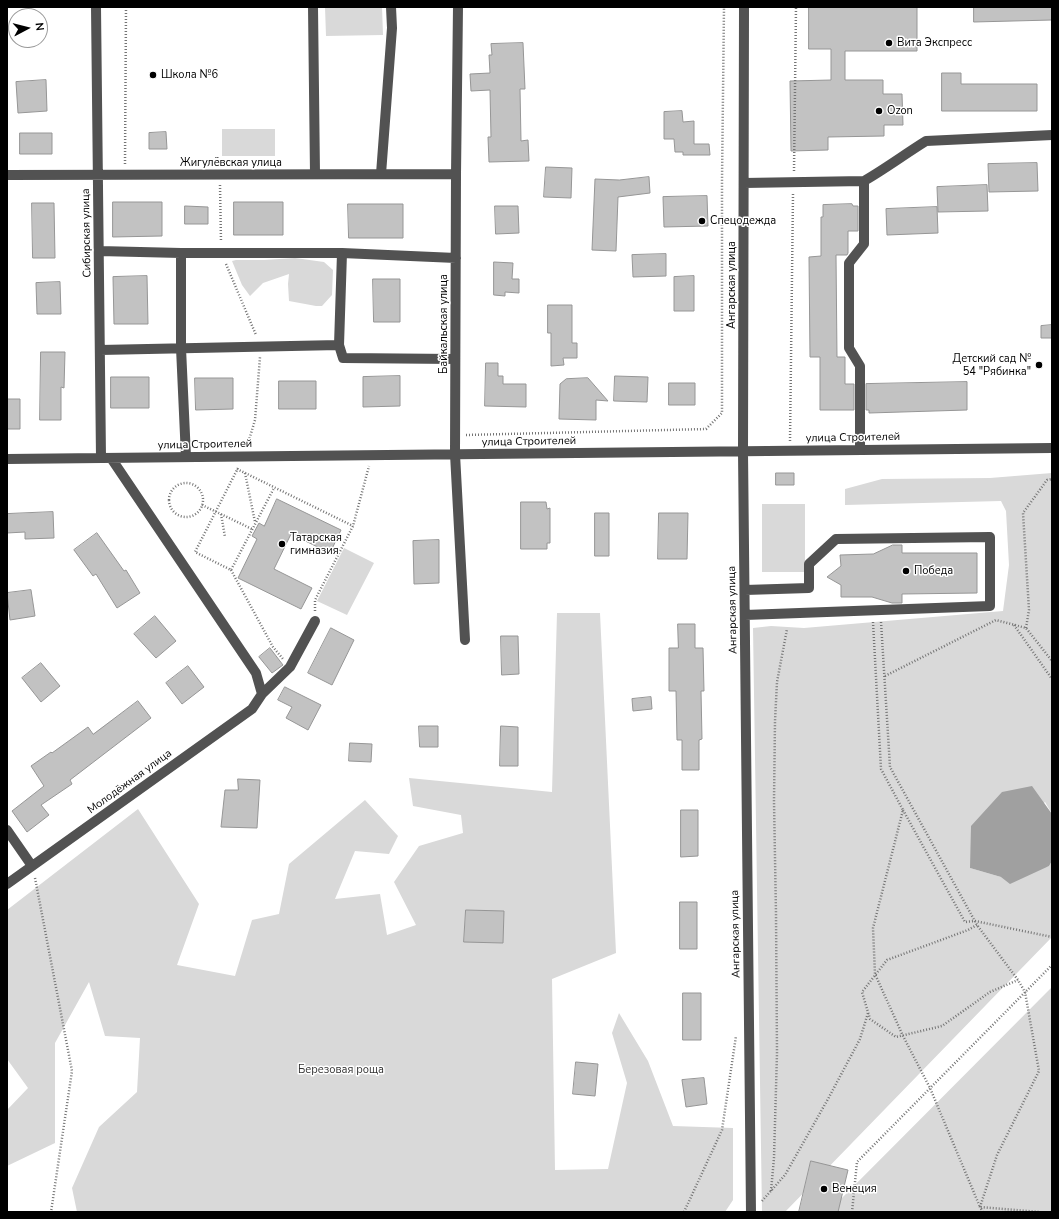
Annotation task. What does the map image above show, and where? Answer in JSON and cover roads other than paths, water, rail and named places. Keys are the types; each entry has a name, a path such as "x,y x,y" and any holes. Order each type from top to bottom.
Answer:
{"street":[{"name":"Сибирская улица","path":"96,7 100,350 106,458"},
{"path":"313,7 315,174"},
{"path":"381,174 392,28 391,7"},
{"name":"Байкальская улица","path":"458,7 455,454 465,640"},
{"name":"Ангарская улица","path":"744,7 743,452 751,1212"},
{"path":"744,182 864,181 887,168 910,150 926,141 1052,135"},
{"name":"Жигулёвская улица","path":"7,175 456,174"},
{"path":"860,450 860,366 849,348 849,263 864,244 864,181"},
{"path":"99,251 181,253 342,253 456,258"},
{"path":"181,253 181,348 186,457"},
{"path":"342,253 339,345 343,358 456,359"},
{"path":"100,350 339,345"},
{"name":"улица Строителей","path":"7,460 244,456 1052,448"},
{"path":"106,458 256,673 262,694"},
{"path":"745,590 809,588 809,564 836,539 990,537 990,606 745,615"},
{"name":"Молодёжная улица","path":"7,884 252,709 262,694 290,667 315,621"},
{"path":"7,830 32,866"}],"place":[{"name":"Вита Экспресс","path":"889,43"},
{"name":"Школа №6","path":"153,75"},
{"name":"Ozon","path":"879,111"},
{"name":"Спецодежда","path":"702,221"},
{"name":"Детский сад № 54 \"Рябинка\"","path":"1039,365"},
{"name":"Татарская гимназия","path":"282,544"},
{"name":"Победа","path":"906,571"},
{"name":"Венеция","path":"824,1189"}],"park label":[{"name":"Березовая роща","path":"341,1070"}]}
